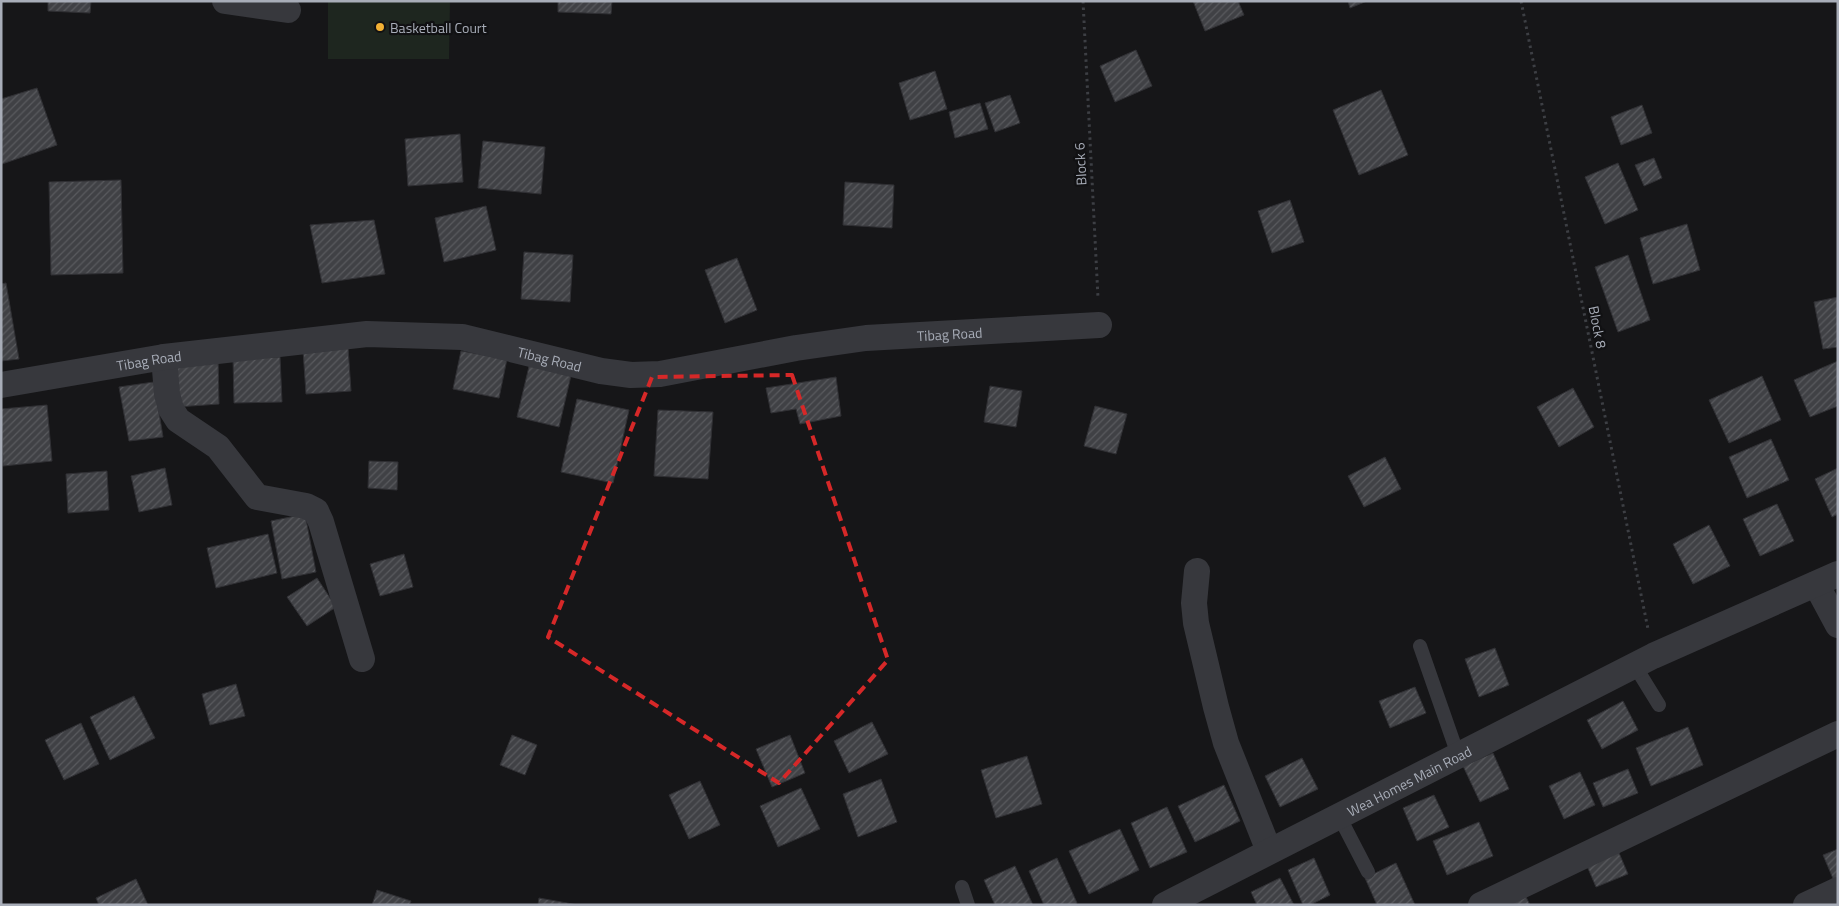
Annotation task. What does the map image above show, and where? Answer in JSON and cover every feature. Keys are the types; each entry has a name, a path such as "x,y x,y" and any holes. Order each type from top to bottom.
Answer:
{"street":[{"path":"225,1 288,10"},
{"name":"Tibag Road","path":"1,385 164,357 367,334 462,337 602,371 632,375 660,374 796,348 866,338 1099,325"},
{"path":"164,357 166,394 171,410 178,420 218,447 257,497 306,506 316,511 321,522 362,659"},
{"path":"1197,571 1194,603 1196,623 1216,706 1226,742 1270,851"},
{"path":"1827,579 1838,625"},
{"name":"Wea Homes Main Road","path":"1165,905 1207,895 1270,851 1458,755 1644,661 1827,579"},
{"path":"1481,905 1838,734"},
{"path":"1806,905 1838,890"}],"lane":[{"path":"1420,646 1458,755"},
{"path":"1644,661 1659,705"},
{"path":"1339,816 1368,872"},
{"path":"962,887 968,905"}],"path":[{"name":"Block 6","path":"1083,1 1099,325"},
{"name":"Block 8","path":"1521,1 1644,661"}],"highlighted area":[{"path":"792,375 888,660 779,783 548,637 652,377"}],"shaded area":[{"path":"328,1 450,1 449,59 328,59"}],"building":[{"path":"48,1 91,1 90,13 48,11"},
{"path":"558,1 612,1 611,14 558,12"},
{"path":"1193,1 1238,1 1244,15 1205,31"},
{"path":"1348,1 1367,1 1350,8"},
{"path":"1136,50 1152,86 1115,102 1100,66"},
{"path":"935,71 947,109 910,120 899,83"},
{"path":"37,88 57,145 2,164 1,99"},
{"path":"1381,90 1408,155 1359,175 1333,110"},
{"path":"1010,95 1020,123 995,132 985,103"},
{"path":"980,103 988,129 955,138 949,112"},
{"path":"1642,105 1652,133 1621,145 1611,117"},
{"path":"460,134 463,182 408,186 405,139"},
{"path":"483,141 545,147 541,194 478,188"},
{"path":"1654,158 1662,178 1644,186 1635,165"},
{"path":"1618,163 1638,210 1605,224 1585,177"},
{"path":"121,180 123,273 51,275 49,182"},
{"path":"845,182 894,185 892,228 843,225"},
{"path":"1290,200 1304,242 1272,253 1258,211"},
{"path":"486,206 496,250 444,262 435,218"},
{"path":"374,220 385,274 322,283 310,225"},
{"path":"1687,224 1700,270 1653,284 1640,238"},
{"path":"524,252 573,255 570,302 521,299"},
{"path":"1628,255 1650,320 1618,332 1595,267"},
{"path":"737,258 757,310 725,323 705,270"},
{"path":"6,283 19,359 1,361 1,284"},
{"path":"1838,297 1838,347 1823,349 1814,302"},
{"path":"348,347 351,391 306,394 303,350"},
{"path":"461,351 507,359 499,398 453,389"},
{"path":"218,357 219,404 177,407 174,360"},
{"path":"280,357 282,402 234,403 233,358"},
{"path":"531,358 573,367 559,427 517,417"},
{"path":"1838,361 1838,406 1810,417 1794,380"},
{"path":"1762,376 1781,420 1729,443 1709,400"},
{"path":"836,377 841,416 800,424 796,409 771,413 766,388"},
{"path":"154,382 163,437 129,441 119,387"},
{"path":"990,386 1022,391 1016,427 984,422"},
{"path":"1573,388 1594,427 1559,447 1537,407"},
{"path":"577,399 629,410 613,483 561,472"},
{"path":"47,405 52,461 3,466 1,409"},
{"path":"1095,406 1127,414 1116,454 1084,446"},
{"path":"658,410 713,412 708,479 654,476"},
{"path":"1771,439 1789,480 1747,498 1729,457"},
{"path":"1385,457 1401,489 1364,507 1348,476"},
{"path":"369,461 398,462 397,490 368,488"},
{"path":"165,468 172,505 139,512 131,476"},
{"path":"1838,468 1838,514 1832,517 1815,479"},
{"path":"107,471 109,510 68,513 66,474"},
{"path":"1777,504 1794,541 1760,556 1743,519"},
{"path":"305,514 316,572 282,579 271,521"},
{"path":"1709,525 1730,566 1693,584 1673,544"},
{"path":"268,534 277,573 216,588 207,548"},
{"path":"404,554 413,587 380,596 370,564"},
{"path":"317,578 336,607 307,626 287,597"},
{"path":"1495,648 1509,685 1479,697 1465,659"},
{"path":"236,684 245,716 210,725 202,694"},
{"path":"1415,687 1426,713 1390,728 1379,701"},
{"path":"134,696 155,738 110,760 90,717"},
{"path":"1623,701 1638,730 1602,749 1587,720"},
{"path":"872,722 888,754 849,773 834,741"},
{"path":"81,723 99,764 64,780 45,740"},
{"path":"1688,727 1703,765 1651,786 1636,748"},
{"path":"512,735 537,745 525,775 500,765"},
{"path":"790,735 805,773 772,787 756,749"},
{"path":"1493,753 1509,789 1480,802 1463,766"},
{"path":"1027,756 1042,804 996,818 981,770"},
{"path":"1302,758 1318,789 1280,807 1265,776"},
{"path":"1628,769 1638,793 1603,807 1593,783"},
{"path":"1580,772 1595,805 1564,819 1549,786"},
{"path":"881,779 897,822 858,837 843,794"},
{"path":"700,781 720,825 689,839 669,795"},
{"path":"1224,785 1240,821 1195,842 1178,806"},
{"path":"801,788 820,829 778,847 760,806"},
{"path":"1434,795 1449,827 1417,841 1403,808"},
{"path":"1167,807 1187,852 1150,868 1131,823"},
{"path":"1479,822 1493,856 1447,875 1433,841"},
{"path":"1120,829 1139,870 1089,894 1069,851"},
{"path":"1616,846 1628,874 1596,887 1584,859"},
{"path":"1838,849 1838,879 1834,881 1823,855"},
{"path":"1057,858 1077,903 1074,905 1044,905 1029,871"},
{"path":"1314,858 1330,895 1310,905 1303,905 1288,870"},
{"path":"1396,863 1415,905 1377,905 1365,878"},
{"path":"1015,866 1033,905 995,905 984,880"},
{"path":"1280,878 1294,905 1257,905 1251,892"},
{"path":"136,879 148,905 99,905 96,898"},
{"path":"377,890 411,901 409,905 372,905"},
{"path":"1523,891 1530,905 1496,905"},
{"path":"539,898 578,905 538,905"}],"place":[{"name":"Basketball Court","path":"380,27"}]}
